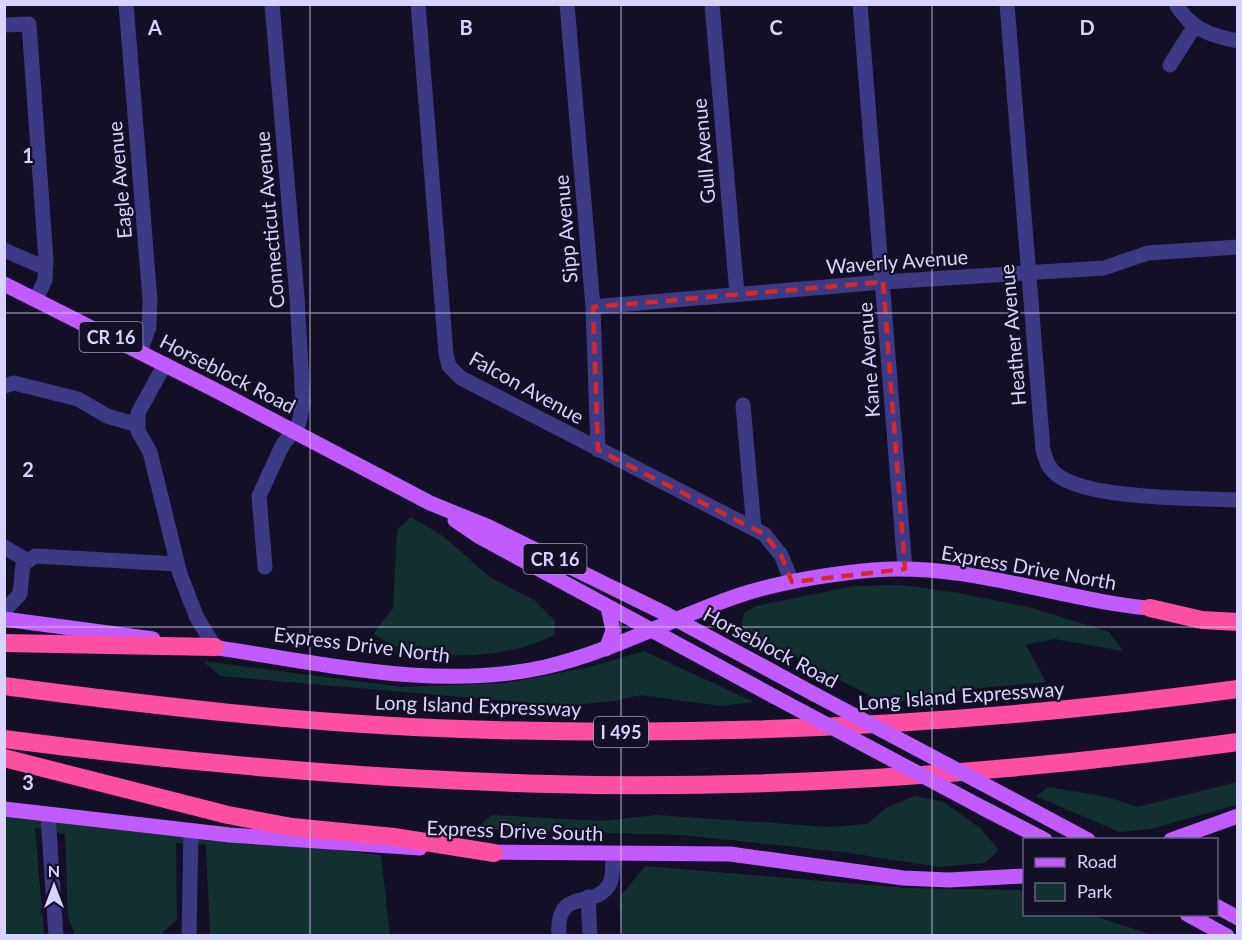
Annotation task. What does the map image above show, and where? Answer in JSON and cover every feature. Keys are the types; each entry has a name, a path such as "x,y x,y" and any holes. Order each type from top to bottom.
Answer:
{"highway":[{"path":"1150,608 1202,620 1238,622"},
{"path":"4,643 214,647"},
{"name":"Long Island Expressway","path":"4,686 130,702 290,718 460,729 620,732 716,731 909,723 1081,708 1238,689"},
{"path":"4,739 293,771 476,782 616,784 895,777 1001,769 1238,742"},
{"path":"4,758 239,818 494,853"}],"main road":[{"name":"Horseblock Road","path":"4,284 165,364 430,502 489,527 677,621 1084,838"},
{"name":"Horseblock Road","path":"430,502 480,537 1041,838"},
{"name":"Express Drive North","path":"4,619 385,671 462,676 544,667 606,649 742,595 792,582 847,572 905,570 975,575 1102,602 1150,608 1238,613"},
{"path":"606,649 613,631 608,607"},
{"name":"Express Drive South","path":"4,809 191,831 494,853 750,855 865,874 925,880 1023,876"},
{"path":"1195,835 1238,816"},
{"path":"1218,907 1238,918"},
{"path":"1186,916 1203,936"},
{"path":"1187,916 1227,936"}],"street":[{"name":"Eagle Avenue","path":"126,4 150,300 149,327 140,352"},
{"name":"Connecticut Avenue","path":"272,4 303,390 302,413 295,432"},
{"name":"Falcon Avenue","path":"418,4 446,354 449,366 460,378 754,529 774,543 792,582"},
{"name":"Sipp Avenue","path":"567,4 593,307 598,450"},
{"name":"Gull Avenue","path":"712,4 737,294"},
{"name":"Kane Avenue","path":"860,4 905,570"},
{"name":"Heather Avenue","path":"1007,4 1043,450 1048,466 1069,482 1096,489 1148,496 1238,500"},
{"path":"1176,4 1183,19 1194,27 1219,38 1238,41"},
{"path":"4,25 29,24 45,268 45,280 36,299"},
{"path":"1170,65 1194,27"},
{"name":"Waverly Avenue","path":"593,307 883,282 1104,268 1148,253 1238,247"},
{"path":"4,250 45,268"},
{"path":"165,364 138,413 138,431 150,452 177,564 197,618 214,647"},
{"path":"4,386 14,383 78,399 107,416 138,425"},
{"path":"743,405 754,529"},
{"path":"265,567 259,496 282,446 295,432"},
{"path":"4,548 28,561"},
{"path":"4,611 20,594 23,564 35,556 177,564"},
{"path":"48,815 56,936"},
{"path":"189,936 191,831"},
{"path":"559,936 559,914 575,900 601,893 609,886 613,855"},
{"path":"588,897 590,936"}],"highlighted area":[{"path":"883,282 905,569 792,582 781,555 764,534 598,450 593,307"}],"green space":[{"path":"411,517 443,536 490,577 534,600 555,621 554,635 537,643 499,652 479,655 440,655 402,649 373,634 393,608 397,530"},
{"path":"903,585 959,593 1032,608 1109,632 1123,651 1054,639 1026,645 1046,682 971,689 886,704 741,629 744,613 756,606 854,586"},
{"path":"644,651 754,702 720,706 640,695 614,701 564,706 220,676 203,661 402,687 507,683 590,667"},
{"path":"1237,782 1237,805 1150,829 1119,832 1036,796 1049,787 1108,797 1137,807"},
{"path":"915,796 944,802 981,829 999,850 985,863 939,867 842,852 682,835 475,829 492,815 602,821 657,815 828,827 867,824 887,807"},
{"path":"5,811 381,855 390,935 210,935 206,845 176,843 177,920 160,935 75,935 68,917 65,834 35,828 44,935 5,936"},
{"path":"645,866 906,888 1020,890 1023,891 1023,916 1094,916 1152,935 622,935 619,898"}]}
